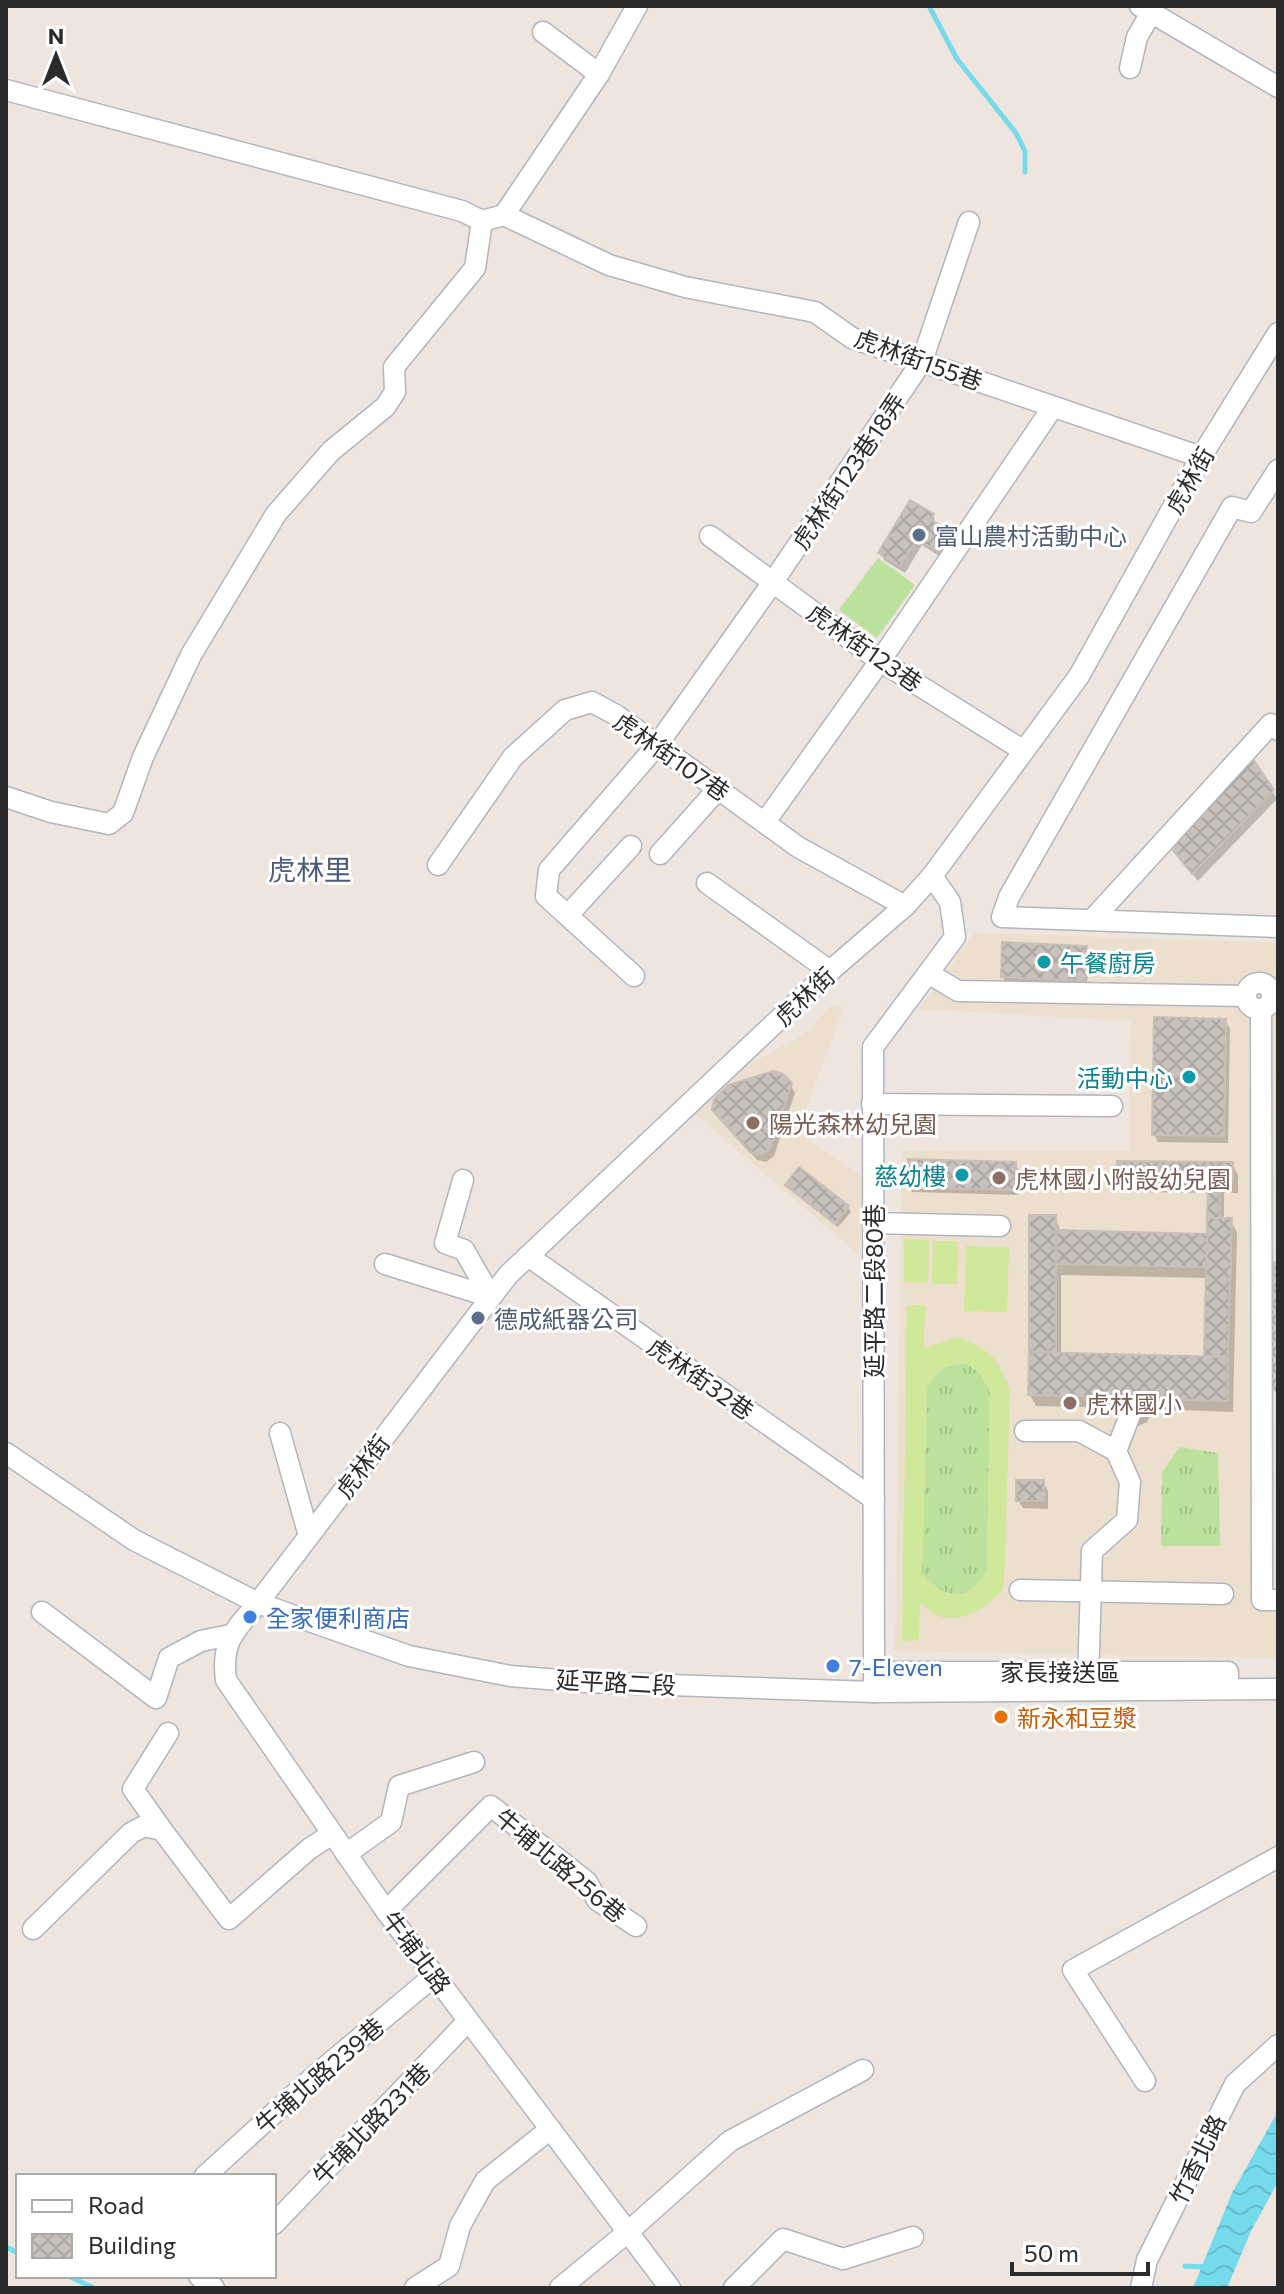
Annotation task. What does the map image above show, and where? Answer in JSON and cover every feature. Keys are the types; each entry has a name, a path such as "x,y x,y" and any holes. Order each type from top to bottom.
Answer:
{"street":[{"path":"6,90 462,211 482,221 504,215 599,74 637,6"},
{"path":"1130,68 1146,9 1278,87"},
{"path":"543,32 599,74"},
{"name":"虎林街155巷","path":"504,215 609,265 685,287 815,312 852,338 1201,457"},
{"path":"6,797 51,812 109,824 123,813 143,757 191,655 276,514 331,451 385,407 395,392 394,367 475,268 482,221"},
{"name":"虎林街123巷18弄","path":"568,915 546,896 549,870 658,744 773,582 922,361 969,222"},
{"name":"虎林街","path":"258,1603 508,1275 830,971 905,906 932,876 1079,676 1201,457 1278,333"},
{"path":"765,822 880,661 1053,407"},
{"path":"1278,470 1251,512 1232,507 1009,897 1002,917 1278,927"},
{"name":"虎林街123巷","path":"710,536 880,661 1024,751"},
{"name":"虎林街107巷","path":"438,865 513,757 565,710 592,702 658,744 798,847 905,906"},
{"path":"1092,920 1276,723"},
{"path":"660,854 718,789"},
{"path":"631,846 568,915 634,976"},
{"name":"延平路二段80巷","path":"874,1682 873,1047 955,937 950,902 932,876"},
{"path":"707,883 830,971"},
{"path":"928,973 958,991 1254,1002 1262,1600 1278,1600"},
{"path":"872,1104 1112,1106"},
{"path":"463,1180 445,1243 464,1250 491,1297"},
{"path":"873,1223 1000,1226"},
{"name":"虎林街32巷","path":"528,1256 874,1499"},
{"path":"385,1264 491,1297"},
{"path":"1116,1451 1130,1415"},
{"path":"1025,1431 1079,1431 1116,1451 1130,1482 1127,1520 1092,1551 1088,1680"},
{"path":"280,1433 309,1536"},
{"name":"延平路二段","path":"10,1464 134,1540 258,1603 409,1656 510,1676 584,1682 1088,1680 1278,1689"},
{"path":"1020,1590 1223,1594"},
{"path":"42,1612 156,1698 169,1658 201,1641 230,1635 258,1603"},
{"name":"牛埔北路","path":"230,1635 223,1659 226,1680 386,1911 670,2288"},
{"path":"168,1733 133,1789 229,1919 298,1858 332,1834"},
{"path":"346,1854 391,1822 399,1786 474,1762"},
{"name":"牛埔北路256巷","path":"386,1911 491,1806 587,1882 597,1900 636,1926"},
{"path":"33,1929 131,1833 144,1826 162,1830"},
{"path":"1145,2081 1073,1970 1278,1857"},
{"name":"牛埔北路239巷","path":"207,2174 318,2073 434,1976"},
{"name":"牛埔北路231巷","path":"276,2222 468,2021"},
{"name":"竹香北路","path":"1141,2288 1147,2260 1235,2084 1278,2045"},
{"path":"560,2288 730,2141 863,2070"},
{"path":"415,2288 449,2266 460,2226 485,2181 549,2130"},
{"path":"734,2288 783,2239 843,2259 913,2237"}],"shaded area":[{"name":"虎林國小","path":"975,933 1278,943 1278,1658 895,1651 902,1151 1129,1151 1131,1021 919,1009"},
{"name":"陽光森林幼兒園","path":"830,1006 844,1008 797,1132 865,1177 859,1255 695,1114 736,1072 809,1031"}],"green space":[{"path":"878,558 915,585 877,638 839,610"},
{"path":"904,1239 929,1240 928,1283 904,1282"},
{"path":"933,1241 958,1241 957,1284 932,1284"},
{"path":"966,1246 1009,1247 1007,1312 964,1311"},
{"path":"907,1305 925,1305 924,1348 958,1337 978,1346 997,1363 1010,1392 1004,1588 983,1607 955,1618 936,1615 920,1603 919,1640 902,1641","holes":["966,1363 981,1374 990,1393 987,1571 972,1589 956,1595 939,1589 922,1573 927,1389 942,1369 952,1365"]},
{"path":"966,1363 981,1374 990,1393 987,1571 972,1589 956,1594 947,1593 922,1573 927,1389 942,1370"},
{"path":"1180,1447 1218,1453 1220,1546 1161,1546 1162,1472"}],"water":[{"path":"1278,2111 1278,2182 1251,2231 1227,2288 1193,2288 1232,2193"}],"building":[{"name":"富山農村活動中心","path":"910,500 934,514 931,520 951,532 939,552 917,539 900,566 878,553"},
{"path":"1251,756 1274,790 1192,874 1168,844"},
{"name":"午餐廚房","path":"1002,942 1087,946 1085,981 1001,977"},
{"name":"活動中心","path":"1154,1017 1226,1019 1224,1136 1152,1135"},
{"path":"773,1071 783,1074 792,1083 770,1148 761,1155 750,1152 712,1110 714,1099 729,1085"},
{"name":"慈幼樓","path":"908,1159 1016,1162 1016,1190 907,1188"},
{"path":"1117,1161 1233,1162 1233,1182 1116,1181"},
{"path":"799,1167 849,1206 835,1224 785,1185"},
{"path":"1208,1182 1220,1182 1220,1218 1207,1218"},
{"path":"1029,1215 1056,1215 1056,1352 1029,1352"},
{"path":"1207,1218 1232,1218 1228,1357 1204,1356"},
{"path":"1056,1230 1207,1234 1206,1267 1056,1264"},
{"path":"1274,1262 1278,1262 1278,1386 1269,1386"},
{"path":"1029,1352 1228,1357 1228,1401 1147,1399 1141,1411 1130,1415 1120,1411 1114,1397 1028,1395"},
{"path":"1016,1480 1044,1480 1044,1501 1016,1501"}],"waterway":[{"path":"929,6 957,59 1016,133 1025,151 1025,172"},
{"path":"6,2247 16,2252"},
{"path":"1185,2266 1205,2267"},
{"path":"72,2278 94,2288"}],"place":[{"name":"富山農村活動中心","path":"919,535"},
{"name":"午餐廚房","path":"1044,962"},
{"name":"活動中心","path":"1189,1077"},
{"name":"陽光森林幼兒園","path":"753,1123"},
{"name":"慈幼樓","path":"962,1175"},
{"name":"虎林國小附設幼兒園","path":"999,1178"},
{"name":"德成紙器公司","path":"478,1318"},
{"name":"虎林國小","path":"1070,1403"},
{"name":"全家便利商店","path":"250,1617"},
{"name":"7-Eleven","path":"833,1666"},
{"name":"新永和豆漿","path":"1001,1717"}],"district":[{"name":"虎林里","path":"310,869"}]}
